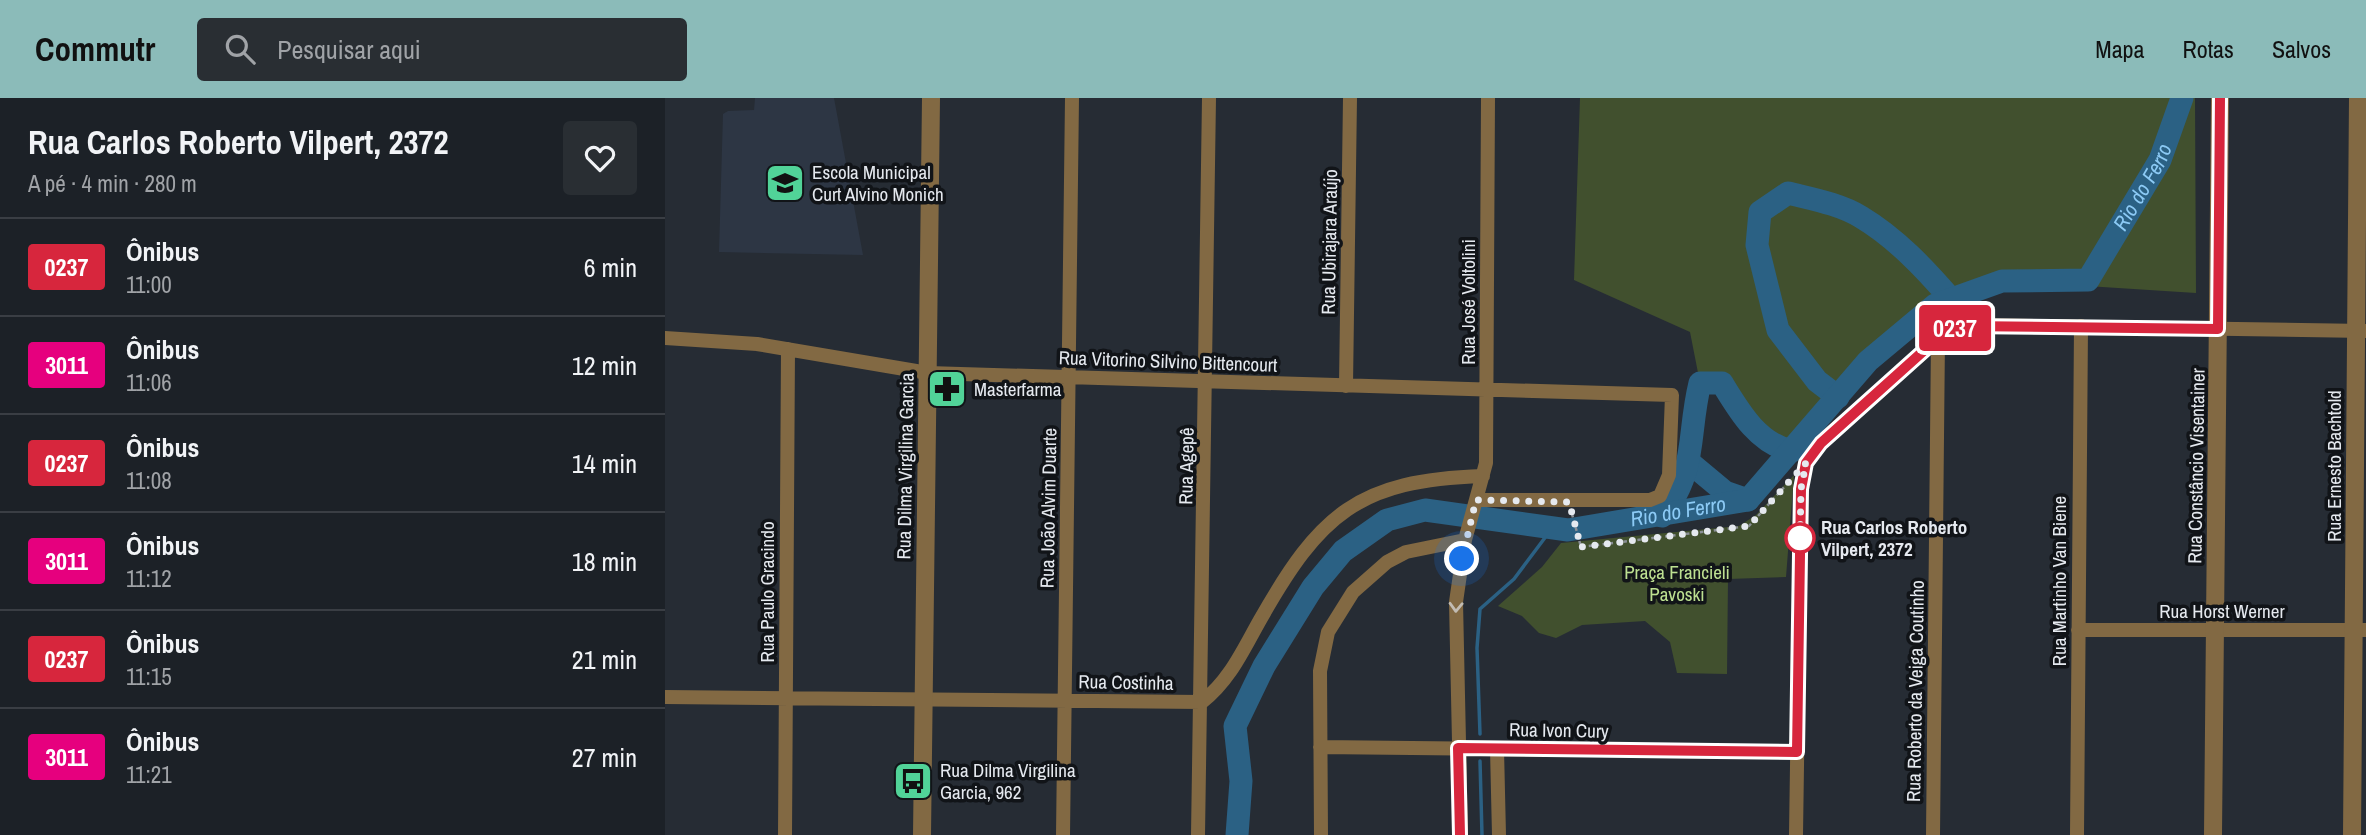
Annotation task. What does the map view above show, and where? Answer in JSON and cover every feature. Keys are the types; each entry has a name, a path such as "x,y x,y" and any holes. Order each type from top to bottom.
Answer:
{"street":[{"name":"Rua Dilma Virgilina Garcia","path":"922,835 931,98"},
{"name":"Rua João Alvim Duarte","path":"1063,835 1072,98"},
{"name":"Rua Agepê","path":"1198,835 1209,98"},
{"name":"Rua Ubirajara Araújo","path":"1346,386 1350,98"},
{"name":"Rua José Voltolini","path":"1461,835 1456,602 1467,533 1483,476 1487,390 1488,98"},
{"name":"Rua Constâncio Visentainer","path":"2213,835 2220,98"},
{"name":"Rua Ernesto Bachtold","path":"2352,835 2360,630 2361,331 2358,98"},
{"path":"1795,835 1801,489 1806,463 1821,443 1938,338 1951,330 1972,325 2361,331"},
{"name":"Rua Martinho Van Biene","path":"2077,835 2081,326"},
{"name":"Rua Vitorino Silvino Bittencourt","path":"665,338 788,349 927,373 1672,396 1669,475 1660,496 1650,500 1569,502"},
{"name":"Rua Roberto da Veiga Coutinho","path":"1933,835 1938,338"},
{"name":"Rua Paulo Gracindo","path":"785,835 788,349"},
{"path":"1202,702 1228,677 1289,570 1313,541 1345,511 1380,491 1400,485 1431,479 1483,476"},
{"path":"1475,502 1569,502"},
{"path":"1321,835 1321,661 1328,632 1338,613 1368,576 1387,562 1406,552 1467,533"},
{"name":"Rua Horst Werner","path":"2078,630 2360,630"},
{"name":"Rua Costinha","path":"665,697 1202,702"},
{"name":"Rua Ivon Cury","path":"1320,747 1797,752"},
{"path":"1497,749 1499,835"}],"path":[{"path":"1569,502 1581,547 1749,526 1790,481"}],"shaded area":[{"name":"Escola Municipal Curt Alvino Monich","path":"755,98 834,98 863,255 719,252 723,114 728,111 754,110"}],"green space":[{"path":"1580,98 2195,98 2196,293 2009,281 1935,305 1868,361 1804,438 1773,447 1741,413 1722,383 1700,383 1690,332 1574,280"},
{"name":"Praça Francieli Pavoski","path":"1794,475 1786,577 1728,579 1727,674 1677,673 1670,642 1645,621 1582,625 1556,638 1539,633 1522,616 1498,606 1542,567 1561,543 1739,526 1756,515"}],"waterway":[{"name":"Rio do Ferro","path":"1237,835 1241,781 1235,726 1264,666 1313,587 1343,551 1387,520 1425,510 1568,530 1748,500 1868,361 1935,305 2002,281 2088,280 2160,160 2182,98"},
{"path":"1838,397 1817,381 1778,330 1757,245 1760,212 1788,193 1853,212 1898,244 1951,299"},
{"path":"1662,516 1681,483 1686,467 1700,383 1722,383 1759,434 1792,451"},
{"path":"1689,462 1725,492 1748,500"},
{"path":"1480,734 1477,648 1480,609 1514,579 1553,527"},
{"path":"1480,761 1482,835"}],"bus line":[{"name":"0237","path":"1460,835 1458,748 1797,752 1801,489 1806,463 1821,443 1938,338 1962,326 2218,329 2220,98"}],"place":[{"name":"Escola Municipal Curt Alvino Monich","path":"785,183"},
{"name":"Masterfarma","path":"947,389"},
{"name":"Rua Carlos Roberto Vilpert, 2372","path":"1800,538"},
{"name":"Rua Dilma Virgilina Garcia, 962","path":"913,781"}],"route":[{"path":"1462,559 1476,500 1569,502 1581,547 1749,526 1806,463 1801,489 1800,541 1800,538"}]}
